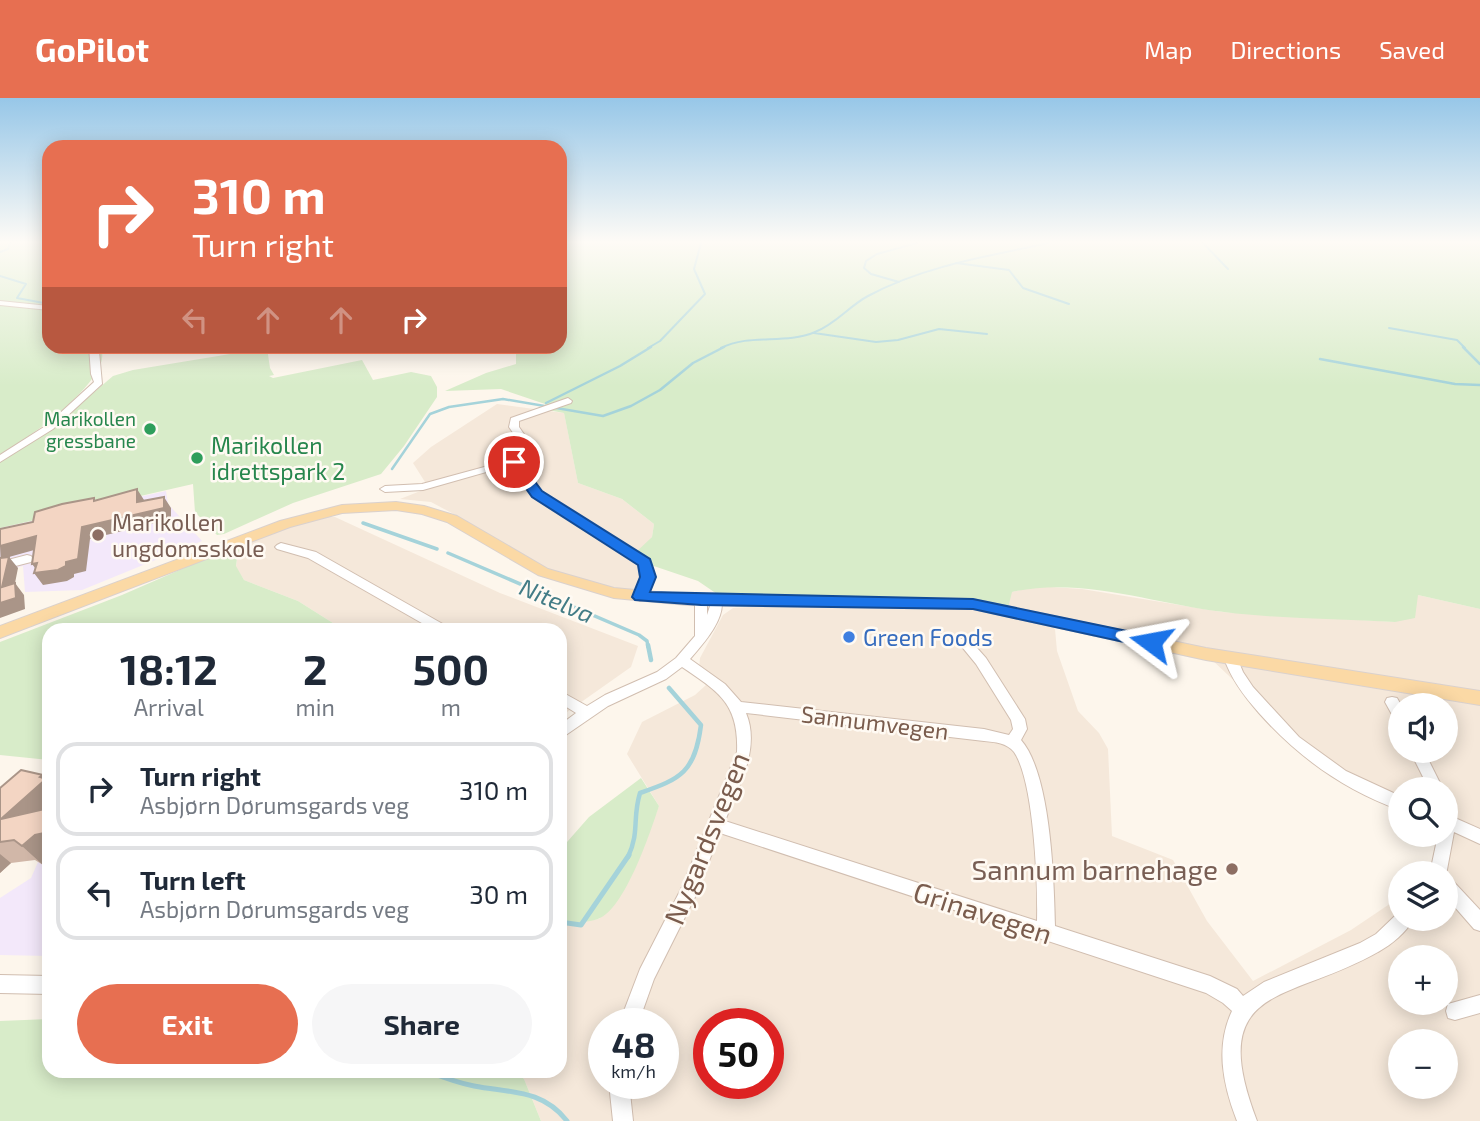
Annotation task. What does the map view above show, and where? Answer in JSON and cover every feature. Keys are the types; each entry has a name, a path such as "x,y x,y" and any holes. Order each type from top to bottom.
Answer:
{"main road":[{"path":"0,632 316,514 363,507 407,507 443,515 543,572 586,587 640,597 973,604 1231,658 1480,698"}],"street":[{"path":"0,303 42,307"},
{"path":"0,459 33,440 59,420 99,382 95,376 96,354"},
{"path":"514,462 523,440 514,427 514,421 568,401"},
{"path":"385,489 423,487 514,462"},
{"path":"514,462 537,494 645,563 648,577 640,597"},
{"path":"281,547 312,555 432,623"},
{"path":"0,566 27,559"},
{"path":"567,728 611,699 654,681 683,661 712,622 709,600"},
{"path":"964,642 981,662 1020,724 1019,733 1012,742 1025,757 1032,783 1046,906 1046,932"},
{"path":"1231,658 1244,686 1300,748 1323,766 1388,798"},
{"path":"683,661 724,690 737,707"},
{"path":"567,700 587,713"},
{"name":"Sannumvegen","path":"737,707 984,735 1012,742"},
{"name":"Nygardsvegen","path":"634,1008 646,975 689,891 744,752 745,730 737,707"},
{"name":"Grinavegen","path":"716,825 1210,985 1230,996 1243,1009"},
{"path":"1458,825 1480,837"},
{"path":"1458,898 1480,923"},
{"path":"1247,1121 1236,1085 1230,1051 1234,1027 1243,1009 1259,993 1366,949 1391,931"},
{"path":"0,984 42,985"},
{"path":"1458,1010 1480,1004"},
{"path":"621,1099 623,1121"}],"shaded area":[{"path":"497,404 564,413 578,483 622,499 654,524 652,537 643,548 643,581 634,594 560,575 492,541 463,519 431,502 400,499 423,490 425,482 413,463 431,447"},
{"name":"Marikollen ungdomsskole","path":"166,491 168,504 202,541 82,590 25,592 23,566 0,572 0,528"},
{"path":"318,517 335,517 500,593 638,646 631,667 567,712 567,623 333,623 298,601 244,580 236,567 238,552 244,542"},
{"path":"1036,586 1082,589 1222,612 1395,622 1418,595 1480,609 1480,1121 541,1121 523,1078 567,1078 567,922 599,919 634,868 659,806 627,754 642,722 695,695 706,685 699,670 700,658 723,615 733,608 1012,592","holes":["1047,623 1210,658 1314,756 1388,797 1388,777 1458,777 1458,847 1439,847 1443,861 1458,861 1458,931 1388,931 1388,905 1351,930 1253,981 1207,921 1173,860 1112,836 1108,749 1099,733 1078,711 1057,651 1055,629"]},
{"path":"42,853 42,956 0,955 0,898 31,878"}],"green space":[{"path":"0,291 42,291 42,354 102,354 101,363 94,376 72,402 0,454"},
{"path":"567,291 1480,291 1480,609 1418,595 1415,618 1395,622 1288,617 1224,612 1118,593 1065,587 1012,592 1007,612 971,606 736,607 698,581 639,561 633,555 652,537 654,524 622,499 578,483 564,413 548,410 545,404 501,389 445,391 486,373 516,364 516,354 567,354"},
{"path":"230,354 268,354 274,375 269,376 273,378 362,360 373,380 411,372 431,376 437,387 437,397 404,446 381,474 293,503 224,534 217,535 195,512 193,484 0,528 0,461 44,435 113,376 133,370"},
{"path":"244,542 238,552 236,566 244,580 298,601 333,623 49,623"},
{"path":"42,626 42,759 0,755 0,642"},
{"path":"641,778 659,806 643,851 618,901 598,919 567,923 567,842 589,817"},
{"path":"42,1019 42,1078 523,1078 541,1121 0,1121 0,1021"}],"building":[{"path":"137,489 137,502 164,497 164,508 82,527 78,559 66,562 66,566 58,570 34,573 37,563 32,564 36,536 0,546 0,529 33,522 35,512 94,498 94,501"},
{"path":"9,557 2,587 15,583 16,598 0,603 0,558"},
{"path":"21,770 42,775 42,783 1,819 42,810 42,834 35,835 22,846 14,840 0,842 0,788"}],"waterway":[{"path":"22,291 17,298 42,303"},
{"path":"648,348 660,341 705,294 704,291"},
{"path":"721,348 744,341 804,336 829,324 879,291"},
{"path":"1031,291 1069,304"},
{"path":"1389,328 1457,340 1465,348"},
{"path":"814,333 876,342 898,340 939,329 987,334"},
{"path":"546,403 620,366 651,347"},
{"path":"392,469 430,414 449,407 503,399 603,416 631,406 660,390 693,363 724,347"},
{"path":"1463,347 1480,364"},
{"path":"1320,359 1455,384 1480,385"},
{"name":"Nitelva","path":"363,523 437,549"},
{"name":"Nitelva","path":"448,553 639,635 647,641 648,647"},
{"name":"Nitelva","path":"648,645 651,660"},
{"name":"Nitelva","path":"629,855 634,840 640,793 666,783 684,771 695,753 698,741 701,725 669,688"},
{"name":"Nitelva","path":"567,923 581,925 629,855"},
{"name":"Nitelva","path":"445,1078 468,1085 525,1094 547,1103 567,1121"}],"place":[{"name":"Marikollen gressbane","path":"150,429"},
{"name":"Marikollen idrettspark 2","path":"197,458"},
{"name":"Marikollen ungdomsskole","path":"98,535"},
{"name":"Green Foods","path":"849,637"},
{"name":"Sannum barnehage","path":"1232,869"}],"route":[{"path":"514,462 537,494 645,563 648,577 640,597 973,604 1151,642"}]}
